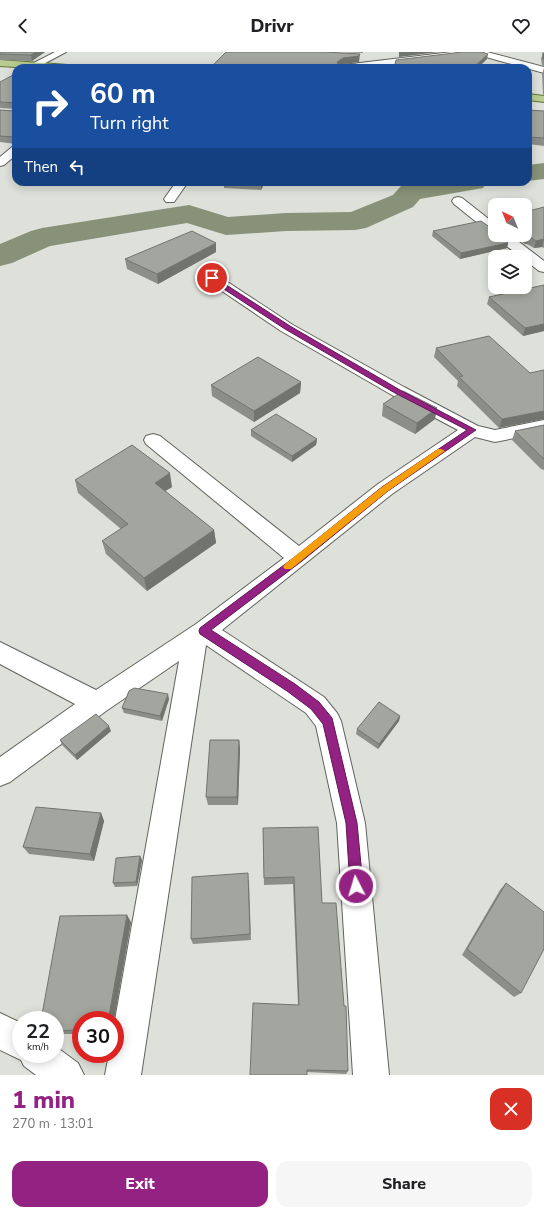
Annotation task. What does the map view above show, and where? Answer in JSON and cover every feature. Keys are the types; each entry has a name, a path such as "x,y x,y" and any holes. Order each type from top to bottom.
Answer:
{"main road":[{"path":"0,62 13,64"},
{"path":"0,70 12,71"},
{"path":"532,97 544,98"},
{"path":"532,106 544,107"}],"street":[{"path":"38,64 62,52"},
{"path":"343,64 414,60 473,52"},
{"path":"477,52 522,64"},
{"path":"363,56 414,60"},
{"path":"532,67 544,70"},
{"path":"0,163 12,152"},
{"path":"170,199 179,186"},
{"path":"458,202 488,225"},
{"path":"511,242 544,268"},
{"path":"212,278 287,328 398,391 472,430 495,436 544,426"},
{"path":"0,773 97,703 199,634 299,558 385,489 472,430"},
{"path":"153,440 299,558"},
{"path":"123,1075 199,634"},
{"path":"199,634 291,688 315,706 328,721 352,823 372,1075"},
{"path":"0,652 97,703"},
{"path":"0,1030 12,1037"},
{"path":"49,1063 66,1075"}],"building":[{"path":"0,52 36,52 31,55 0,54"},
{"path":"226,52 325,52 360,54 359,56 343,58 337,62 338,64 214,64"},
{"path":"462,52 482,52 488,54 477,64 395,64 396,60"},
{"path":"12,76 12,103 0,102 0,82"},
{"path":"0,110 12,111 12,137 0,136"},
{"path":"532,110 544,111 544,138 532,137"},
{"path":"544,207 544,239 536,241 532,238 532,210"},
{"path":"481,221 488,226 488,242 508,243 461,253 433,231"},
{"path":"192,231 216,243 157,274 125,259"},
{"path":"544,285 544,324 525,328 489,297 503,294 532,294 532,288"},
{"path":"489,336 530,373 544,370 544,411 502,419 459,377 463,376 436,348"},
{"path":"258,357 301,382 254,411 211,385"},
{"path":"403,391 437,408 417,423 383,404"},
{"path":"276,414 317,439 292,456 251,430"},
{"path":"544,425 544,459 515,431"},
{"path":"132,445 170,473 155,483 214,530 144,578 102,541 128,524 75,480"},
{"path":"134,688 168,694 160,716 122,708 129,691"},
{"path":"379,702 400,716 379,744 357,729"},
{"path":"96,714 109,726 75,755 60,740"},
{"path":"210,740 239,740 237,797 206,797"},
{"path":"36,807 101,813 90,854 23,847"},
{"path":"318,827 322,903 336,903 344,1006 346,1006 348,1071 307,1070 307,1075 250,1075 253,1003 299,1005 294,877 264,878 263,828"},
{"path":"140,856 136,882 113,883 116,858"},
{"path":"248,873 250,934 191,939 192,877"},
{"path":"506,883 544,912 544,949 521,993 467,949"},
{"path":"127,915 110,1011 72,1011 72,1030 64,1031 64,1011 43,1011 60,916"}],"waterway":[{"path":"532,172 544,171"},
{"path":"0,256 42,238 189,214 226,226 286,222 355,221 403,201 411,192 448,186"}],"slow traffic":[{"path":"288,567 385,489 441,451"}],"route":[{"path":"212,278 287,328 398,391 472,430 385,489 299,558 204,631 291,688 315,706 328,721 352,823 356,886"}]}
